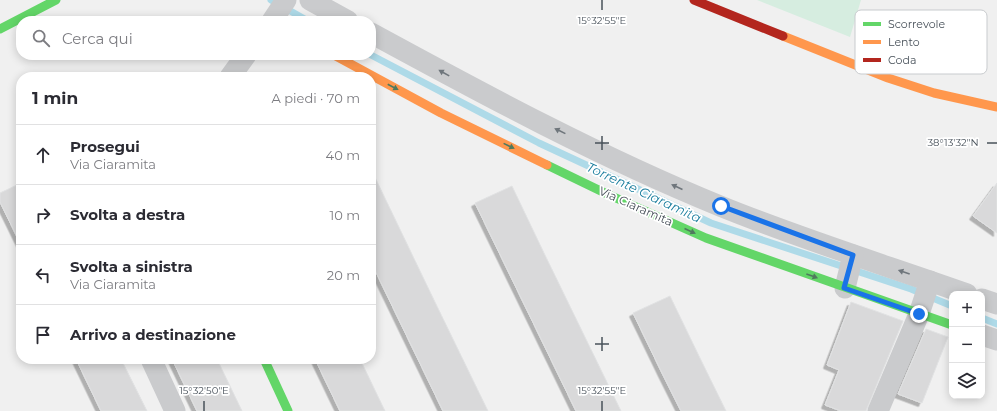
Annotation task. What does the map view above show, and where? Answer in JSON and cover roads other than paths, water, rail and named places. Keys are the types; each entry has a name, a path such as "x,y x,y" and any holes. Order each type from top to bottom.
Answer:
{"street":[{"path":"25,16 56,0"},
{"path":"275,16 286,0"},
{"path":"310,0 339,16"},
{"path":"694,0 855,65"},
{"path":"0,29 16,21"},
{"path":"376,36 456,80 623,163 721,206 853,255 958,291"},
{"path":"234,72 242,60"},
{"name":"Via Ciaramita","path":"343,60 365,72"},
{"path":"878,74 934,93 997,107"},
{"name":"Via Ciaramita","path":"376,78 441,113 607,194 706,238 949,324"},
{"path":"844,288 853,255"},
{"path":"878,411 919,314 930,281"},
{"path":"985,300 997,304"},
{"path":"985,336 997,340"},
{"path":"153,364 175,411"},
{"path":"266,364 288,411"}],"waterway":[{"name":"Torrente Ciaramita","path":"271,0 299,16"},
{"name":"Torrente Ciaramita","path":"376,58 539,143 711,223 911,289 949,305"},
{"name":"Torrente Ciaramita","path":"985,319 997,324"}]}
